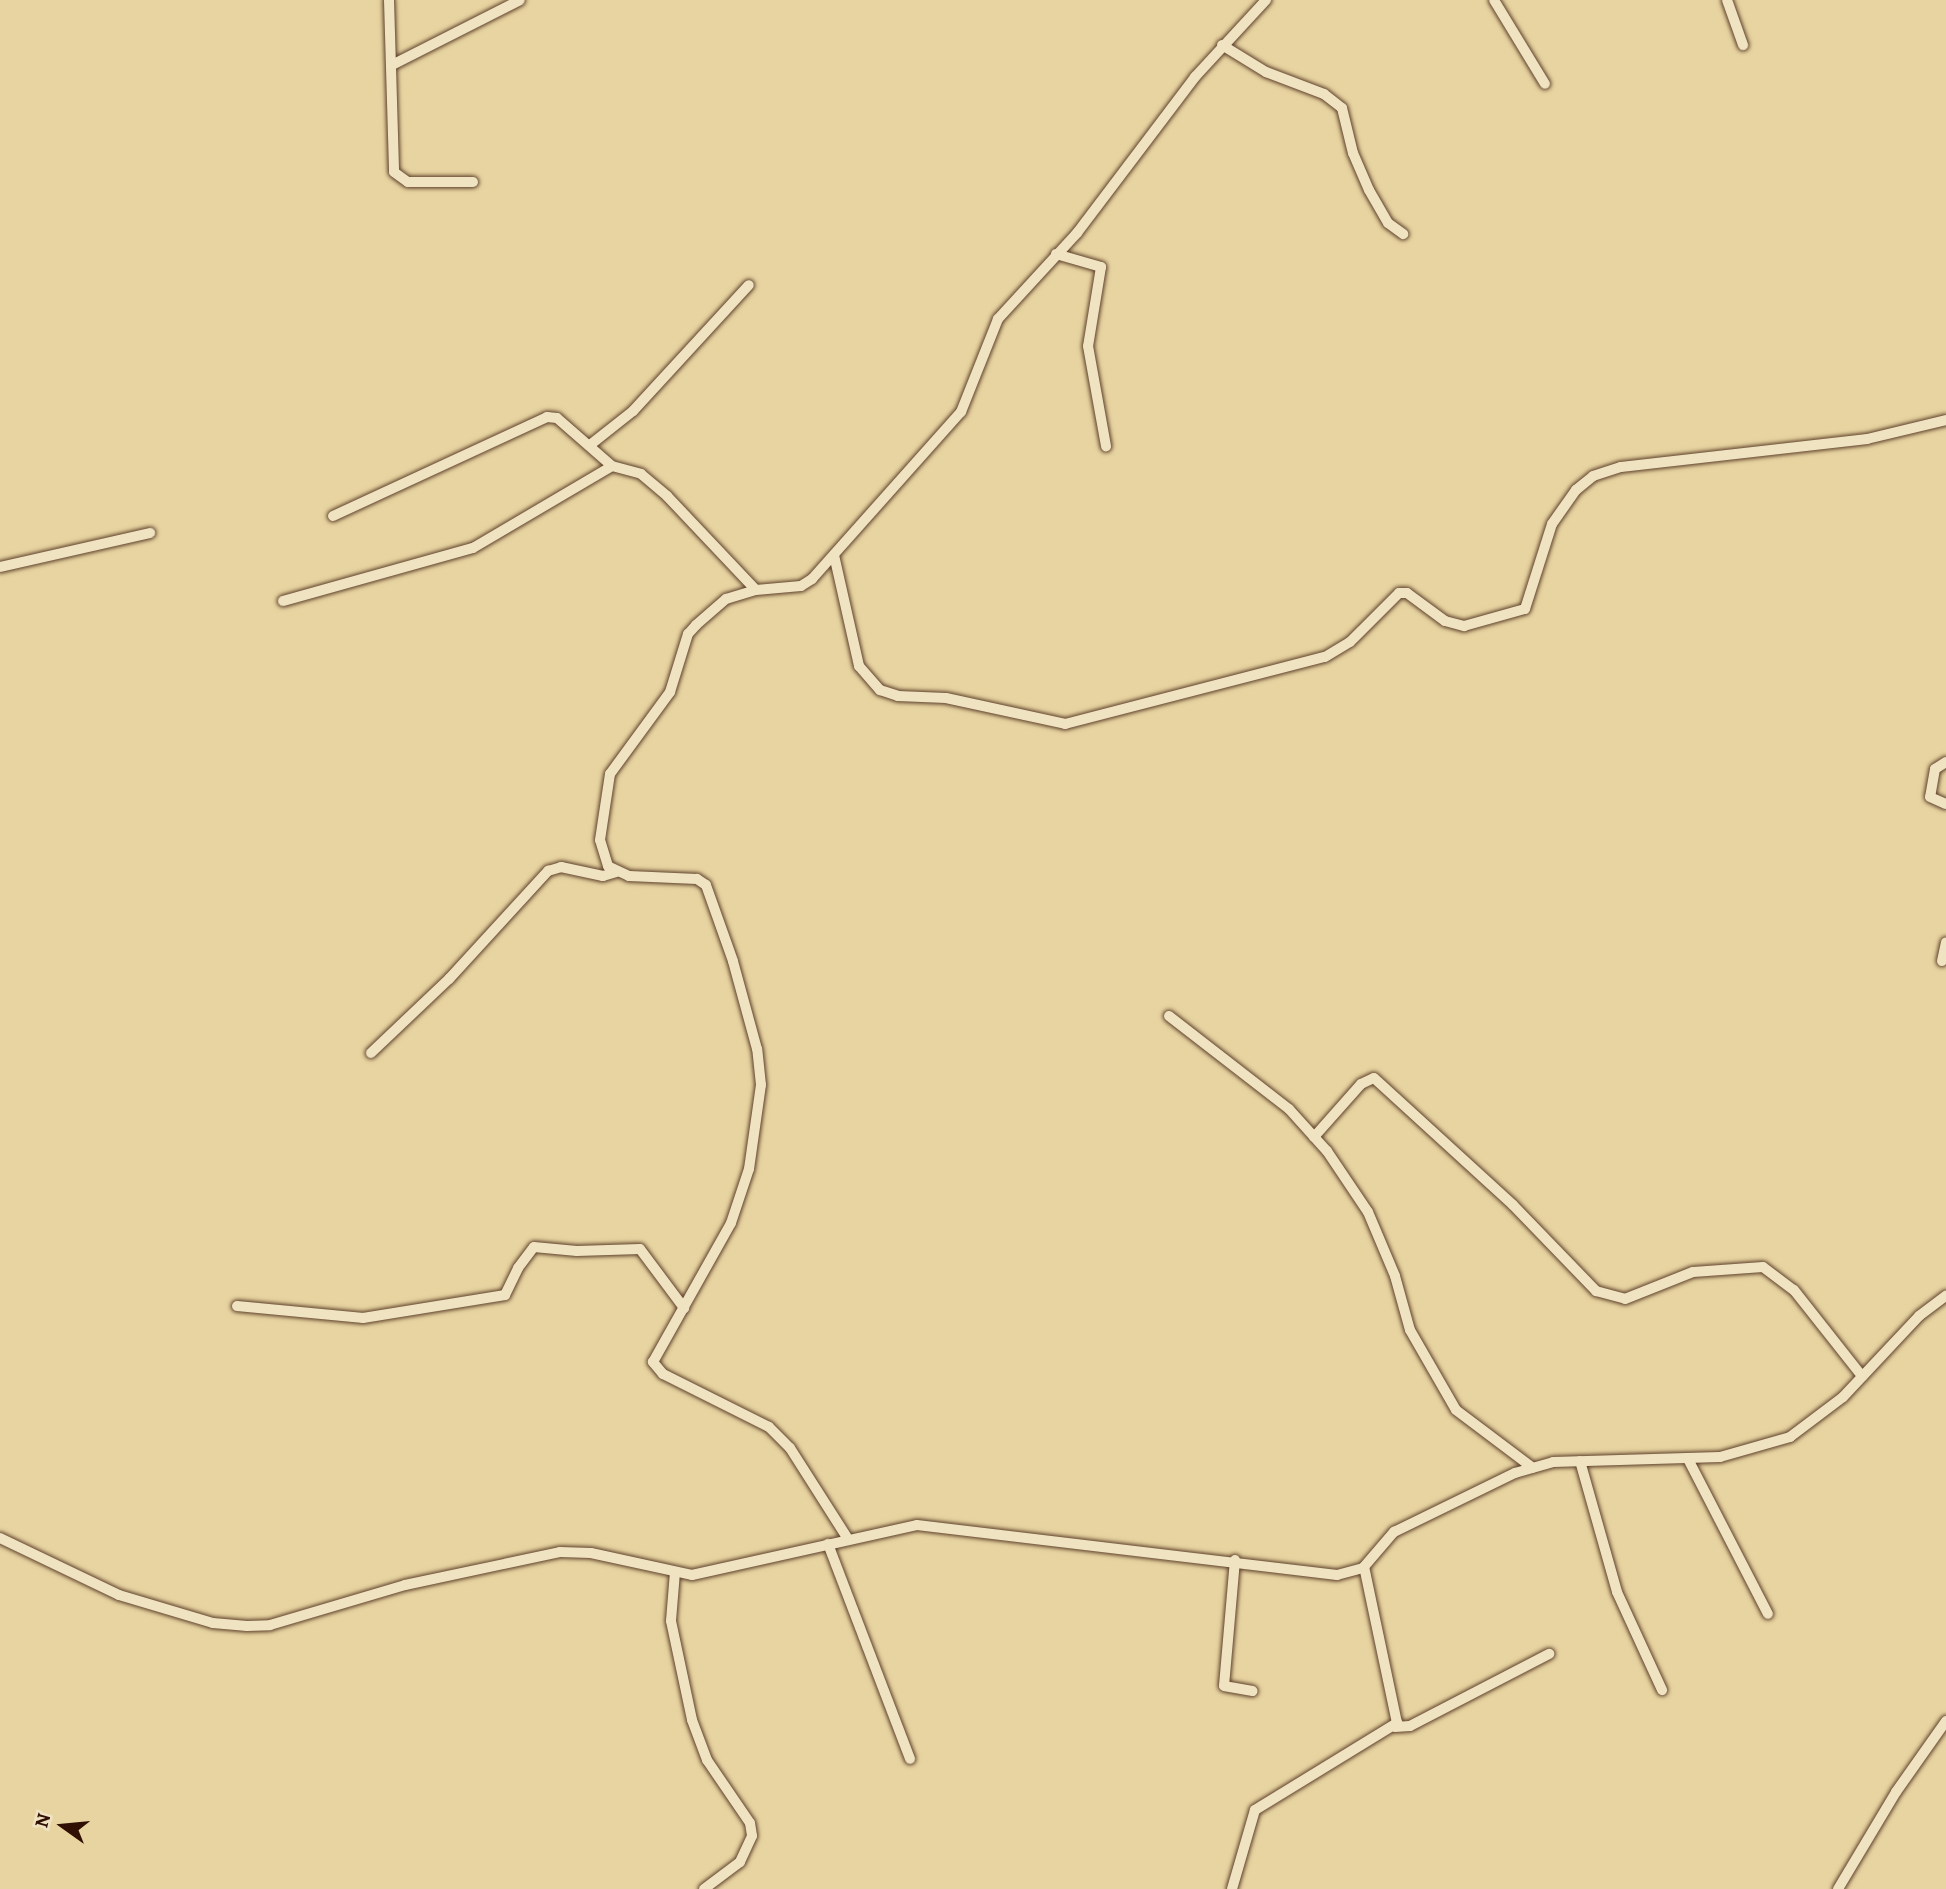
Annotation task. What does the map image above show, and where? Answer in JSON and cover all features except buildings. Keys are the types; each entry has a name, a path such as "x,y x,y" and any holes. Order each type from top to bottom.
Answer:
{"street":[{"path":"389,0 394,64 394,172 408,181 473,182"},
{"path":"394,64 520,0"},
{"path":"616,872 608,866 600,840 610,775 670,692 688,634 726,599 756,590 801,586 834,555 961,412 998,319 1138,157 1222,46 1266,0"},
{"path":"1494,0 1545,84"},
{"path":"1727,0 1743,45"},
{"path":"1222,46 1266,72 1324,94 1342,108 1353,153 1369,190 1388,223 1403,234"},
{"path":"1056,254 1101,267 1088,346 1106,446"},
{"path":"590,445 633,411 749,285"},
{"path":"333,516 547,417 557,418 612,466 641,474 667,496 756,590"},
{"path":"834,555 859,666 880,690 898,696 946,698 1065,724 1325,657 1350,642 1399,593 1407,593 1445,621 1464,626 1525,609 1552,524 1576,490 1592,476 1621,467 1867,439 1946,420"},
{"path":"283,601 473,548 612,466"},
{"path":"0,567 150,533"},
{"path":"1946,762 1935,769 1930,797 1946,804"},
{"path":"370,1053 449,979 548,871 561,867 603,876 616,872 697,879 706,885 757,1049 761,1085 749,1169 731,1223 684,1308 655,1353 655,1368 769,1427 790,1448 849,1539"},
{"path":"1942,961 1946,942"},
{"path":"1170,1016 1242,1069 1314,1137 1350,1180 1368,1212 1395,1276 1410,1330 1456,1410 1532,1468"},
{"path":"1314,1137 1361,1084 1374,1078 1476,1170 1596,1291 1625,1299 1693,1272 1763,1267 1794,1290 1862,1376"},
{"path":"237,1306 363,1318 505,1295 518,1268 534,1247 577,1251 640,1248 684,1308"},
{"path":"0,1538 119,1595 213,1623 247,1626 291,1620 405,1585 560,1552 591,1553 692,1575 917,1525 1235,1560 1305,1574 1337,1575 1364,1567 1394,1532 1532,1468 1580,1461 1689,1461 1755,1451 1790,1437 1815,1421 1919,1316 1946,1296"},
{"path":"1580,1461 1617,1592 1662,1690"},
{"path":"1689,1461 1768,1614"},
{"path":"828,1544 910,1759"},
{"path":"1235,1560 1224,1686 1253,1691"},
{"path":"1364,1567 1395,1727"},
{"path":"675,1572 671,1621 692,1720 707,1760 750,1823 752,1836 740,1862 704,1889"},
{"path":"1232,1889 1255,1810 1314,1770 1395,1727 1410,1726 1549,1654"},
{"path":"1838,1889 1946,1721"}]}
